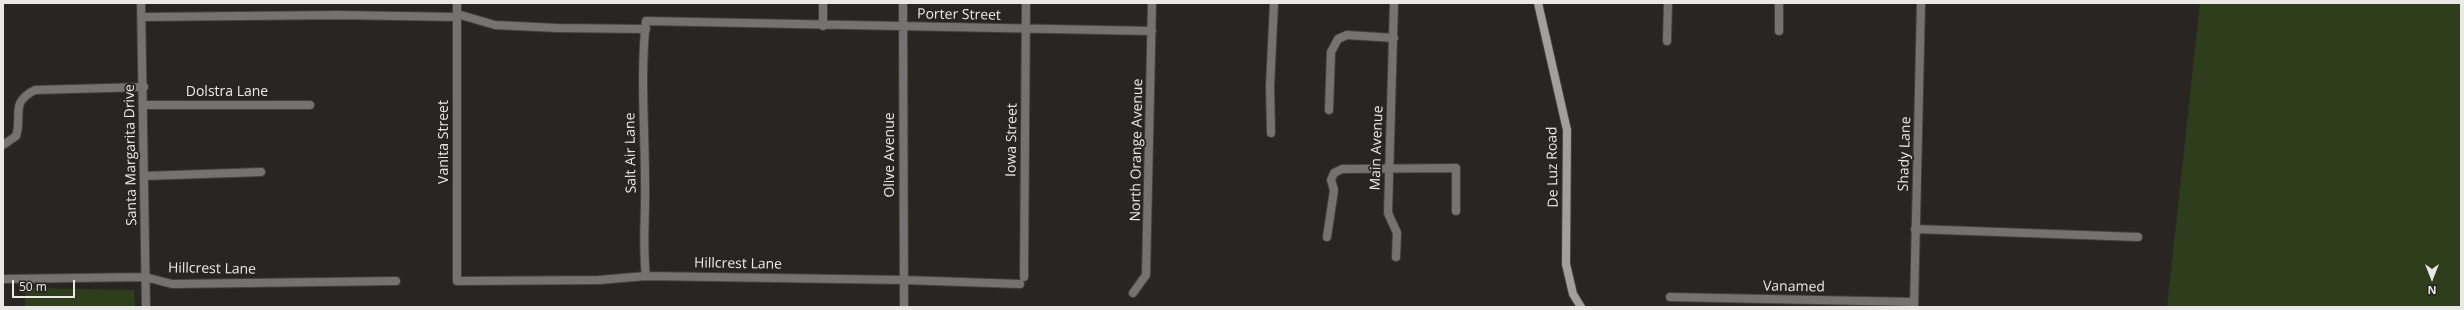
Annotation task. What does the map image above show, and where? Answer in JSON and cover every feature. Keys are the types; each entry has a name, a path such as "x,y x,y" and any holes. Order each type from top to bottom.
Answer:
{"main road":[{"name":"De Luz Road","path":"1538,3 1567,130 1566,264 1573,294 1581,307"}],"street":[{"name":"Santa Margarita Drive","path":"141,3 144,87 146,307"},
{"name":"Vanita Street","path":"457,3 457,281"},
{"path":"823,3 823,26"},
{"name":"Olive Avenue","path":"903,3 904,307"},
{"name":"Iowa Street","path":"1022,280 1026,3"},
{"name":"North Orange Avenue","path":"1133,293 1146,275 1152,3"},
{"path":"1271,133 1270,86 1274,3"},
{"name":"Main Avenue","path":"1394,3 1388,213 1397,233 1396,257"},
{"path":"1667,41 1668,3"},
{"path":"1779,31 1780,3"},
{"name":"Shady Lane","path":"1914,307 1921,3"},
{"name":"Porter Street","path":"142,17 456,15 495,25 557,28 646,25 1152,31"},
{"name":"Salt Air Lane","path":"646,25 643,56 646,185 643,249 646,276"},
{"path":"1329,110 1331,52 1338,39 1347,36 1394,38"},
{"path":"3,146 16,136 17,112 21,99 35,90 144,87"},
{"name":"Dolstra Lane","path":"144,105 310,105"},
{"path":"1327,237 1334,190 1331,180 1334,174 1342,169 1456,168 1456,211"},
{"path":"144,176 262,172"},
{"path":"1915,229 2138,237"},
{"name":"Hillcrest Lane","path":"457,281 599,280 646,276 904,280 1022,280"},
{"name":"Hillcrest Lane","path":"3,279 146,278 172,284 396,281"},
{"name":"Vanamed","path":"1670,297 1913,302 1914,297"}],"green space":[{"path":"2200,3 2461,3 2461,307 2167,307"},
{"path":"25,288 134,290 135,307 25,307"}]}
